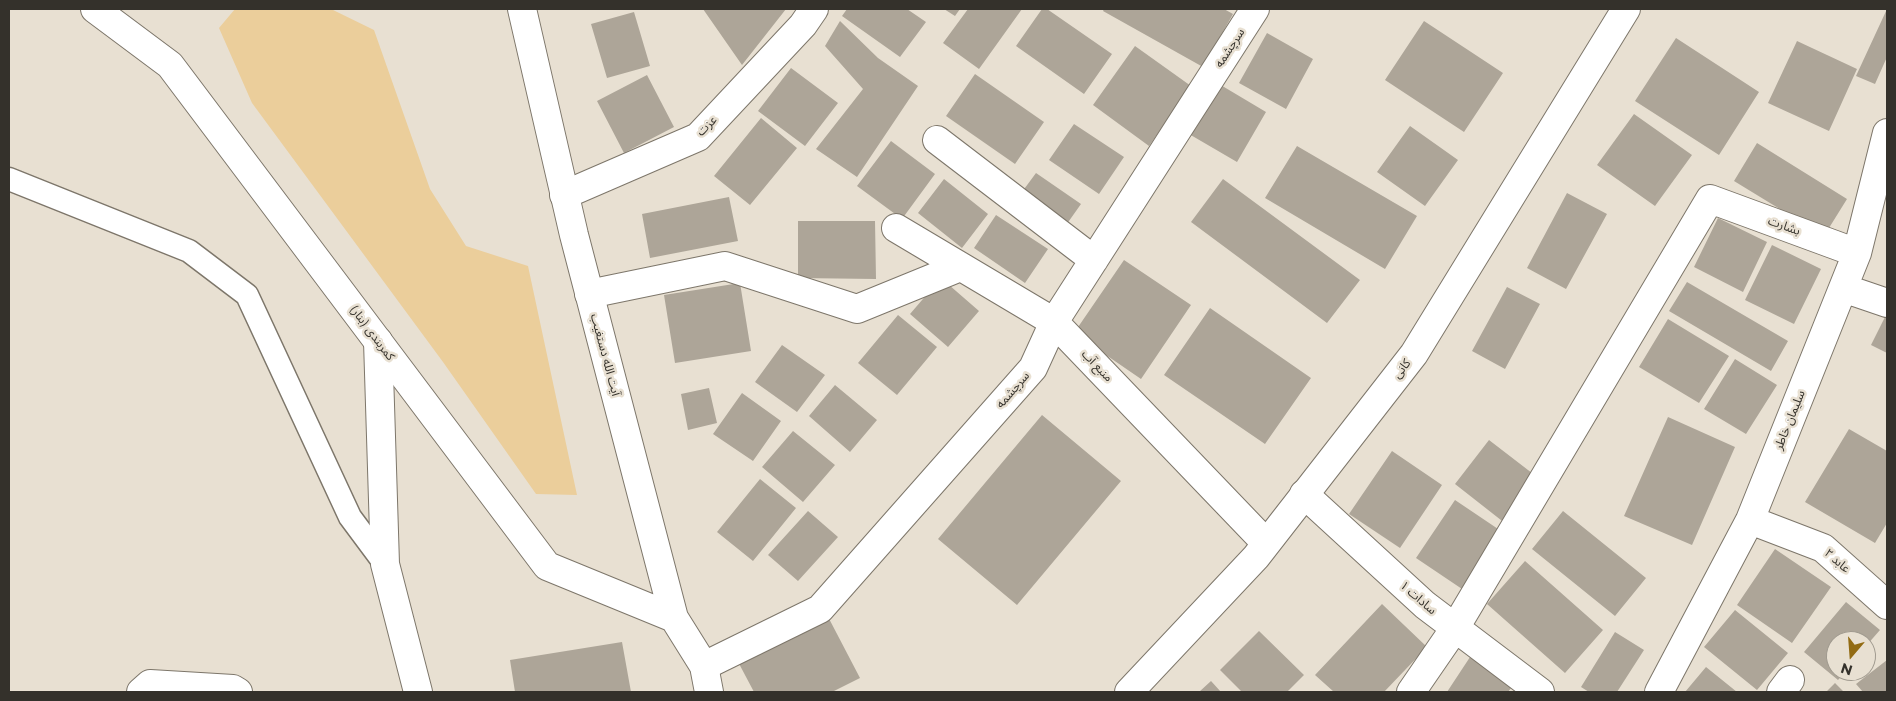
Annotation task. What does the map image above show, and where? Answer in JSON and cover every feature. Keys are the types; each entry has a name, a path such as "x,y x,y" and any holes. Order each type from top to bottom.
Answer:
{"street":[{"name":"کمربندی (بنار)","path":"95,9 170,65 547,566 674,618"},
{"name":"آیت الله دستغیب","path":"522,9 564,195 674,618 704,666 709,692"},
{"name":"عزت","path":"564,195 698,137 803,25 814,9"},
{"name":"سرچشمه","path":"704,666 820,609 1033,368 1054,322 1255,9"},
{"name":"کانی","path":"1129,692 1256,557 1414,354 1626,9"},
{"name":"سلیمان خاطر","path":"1659,692 1750,520 1858,253 1881,191 1887,133"},
{"path":"937,140 1094,260"},
{"name":"بشارت","path":"1455,628 1710,199 1858,253"},
{"name":"منبع آب","path":"896,228 1054,322 1266,543"},
{"path":"589,294 725,266 857,309 960,267"},
{"path":"1843,288 1887,303"},
{"path":"378,341 385,564 418,692"},
{"name":"سادات ۱","path":"1304,494 1425,605 1540,692"},
{"name":"عابد ۲","path":"1750,520 1823,548 1885,599"},
{"path":"1411,692 1455,628"},
{"path":"141,692 150,684 233,689 238,692"}],"lane":[{"path":"9,179 189,251 247,295 350,517 385,564"}],"shaded area":[{"path":"235,9 331,9 374,30 430,189 466,246 528,266 577,495 536,494 443,362 252,103 219,28"}],"building":[{"path":"703,9 786,9 742,65"},
{"path":"847,9 907,9 926,22 900,57 842,16"},
{"path":"944,9 960,9 955,16"},
{"path":"968,9 1022,9 979,69 943,43"},
{"path":"1042,9 1047,9 1112,54 1084,94 1016,46"},
{"path":"1104,9 1224,9 1233,14 1203,67 1103,11"},
{"path":"1887,9 1887,57 1875,84 1856,76"},
{"path":"634,12 650,66 607,78 591,24"},
{"path":"840,21 878,58 918,86 857,177 816,149 863,89 825,46"},
{"path":"1424,21 1503,73 1464,132 1385,80"},
{"path":"1267,33 1313,59 1286,109 1239,83"},
{"path":"1676,38 1759,92 1719,155 1635,101"},
{"path":"1797,41 1857,69 1829,131 1768,103"},
{"path":"1135,46 1191,86 1149,146 1093,105"},
{"path":"791,68 838,103 805,146 758,111"},
{"path":"975,74 1044,122 1015,164 946,116"},
{"path":"647,75 674,127 624,153 597,101"},
{"path":"1219,84 1266,112 1237,162 1189,134"},
{"path":"1634,114 1692,155 1655,206 1597,165"},
{"path":"761,118 797,148 750,205 714,176"},
{"path":"1074,124 1124,157 1099,194 1049,160"},
{"path":"1410,126 1458,160 1425,206 1377,172"},
{"path":"891,141 935,174 902,219 857,186"},
{"path":"1757,143 1847,199 1824,236 1734,181"},
{"path":"1297,146 1417,216 1385,269 1265,198"},
{"path":"1036,173 1081,204 1064,228 1019,196"},
{"path":"944,179 988,214 962,248 918,213"},
{"path":"1223,179 1360,280 1327,323 1191,222"},
{"path":"1567,193 1607,214 1566,289 1527,268"},
{"path":"729,197 738,241 650,258 642,214"},
{"path":"996,215 1048,249 1025,283 974,248"},
{"path":"1718,218 1767,242 1743,292 1694,267"},
{"path":"798,221 875,221 876,279 798,278"},
{"path":"1772,245 1821,269 1794,324 1745,300"},
{"path":"1124,260 1191,305 1141,379 1074,333"},
{"path":"941,278 979,311 948,347 910,314"},
{"path":"1687,282 1788,341 1771,371 1669,311"},
{"path":"740,283 751,351 675,363 664,295"},
{"path":"1507,287 1540,304 1505,369 1472,351"},
{"path":"1210,308 1311,378 1265,444 1164,375"},
{"path":"1887,313 1887,353 1871,345"},
{"path":"898,315 937,347 897,395 858,363"},
{"path":"1668,319 1729,356 1699,403 1639,367"},
{"path":"782,345 825,375 797,412 755,382"},
{"path":"1735,359 1777,385 1746,434 1704,409"},
{"path":"835,385 877,420 850,452 809,416"},
{"path":"709,388 717,423 688,430 681,394"},
{"path":"742,393 781,421 753,461 713,434"},
{"path":"1042,415 1121,481 1017,605 938,539"},
{"path":"1668,417 1735,447 1692,545 1624,516"},
{"path":"1849,429 1887,451 1887,523 1875,543 1805,502"},
{"path":"793,431 835,465 803,502 762,467"},
{"path":"1489,440 1541,480 1506,524 1455,484"},
{"path":"1392,451 1442,485 1400,548 1349,514"},
{"path":"760,479 796,508 753,561 717,532"},
{"path":"1455,500 1504,533 1465,591 1416,558"},
{"path":"808,511 838,537 798,581 768,555"},
{"path":"1563,511 1646,578 1615,616 1532,549"},
{"path":"1775,549 1831,587 1792,643 1737,605"},
{"path":"1525,561 1603,630 1565,673 1487,604"},
{"path":"1846,602 1880,630 1876,635 1876,631 1826,631 1826,670 1804,652"},
{"path":"1382,604 1427,647 1384,692 1334,692 1315,675"},
{"path":"1735,610 1788,653 1757,690 1704,647"},
{"path":"825,611 860,678 832,692 754,692 736,658"},
{"path":"1259,631 1304,675 1287,692 1242,692 1220,670"},
{"path":"1615,632 1644,650 1617,692 1589,692 1581,687"},
{"path":"622,642 631,692 515,692 510,660"},
{"path":"1474,651 1517,680 1508,692 1447,692"},
{"path":"1887,660 1887,692 1863,692 1856,684 1860,681 1876,681 1876,669"},
{"path":"1706,667 1737,692 1685,692"},
{"path":"1211,681 1221,692 1199,692"},
{"path":"1835,683 1844,692 1826,692"}]}
